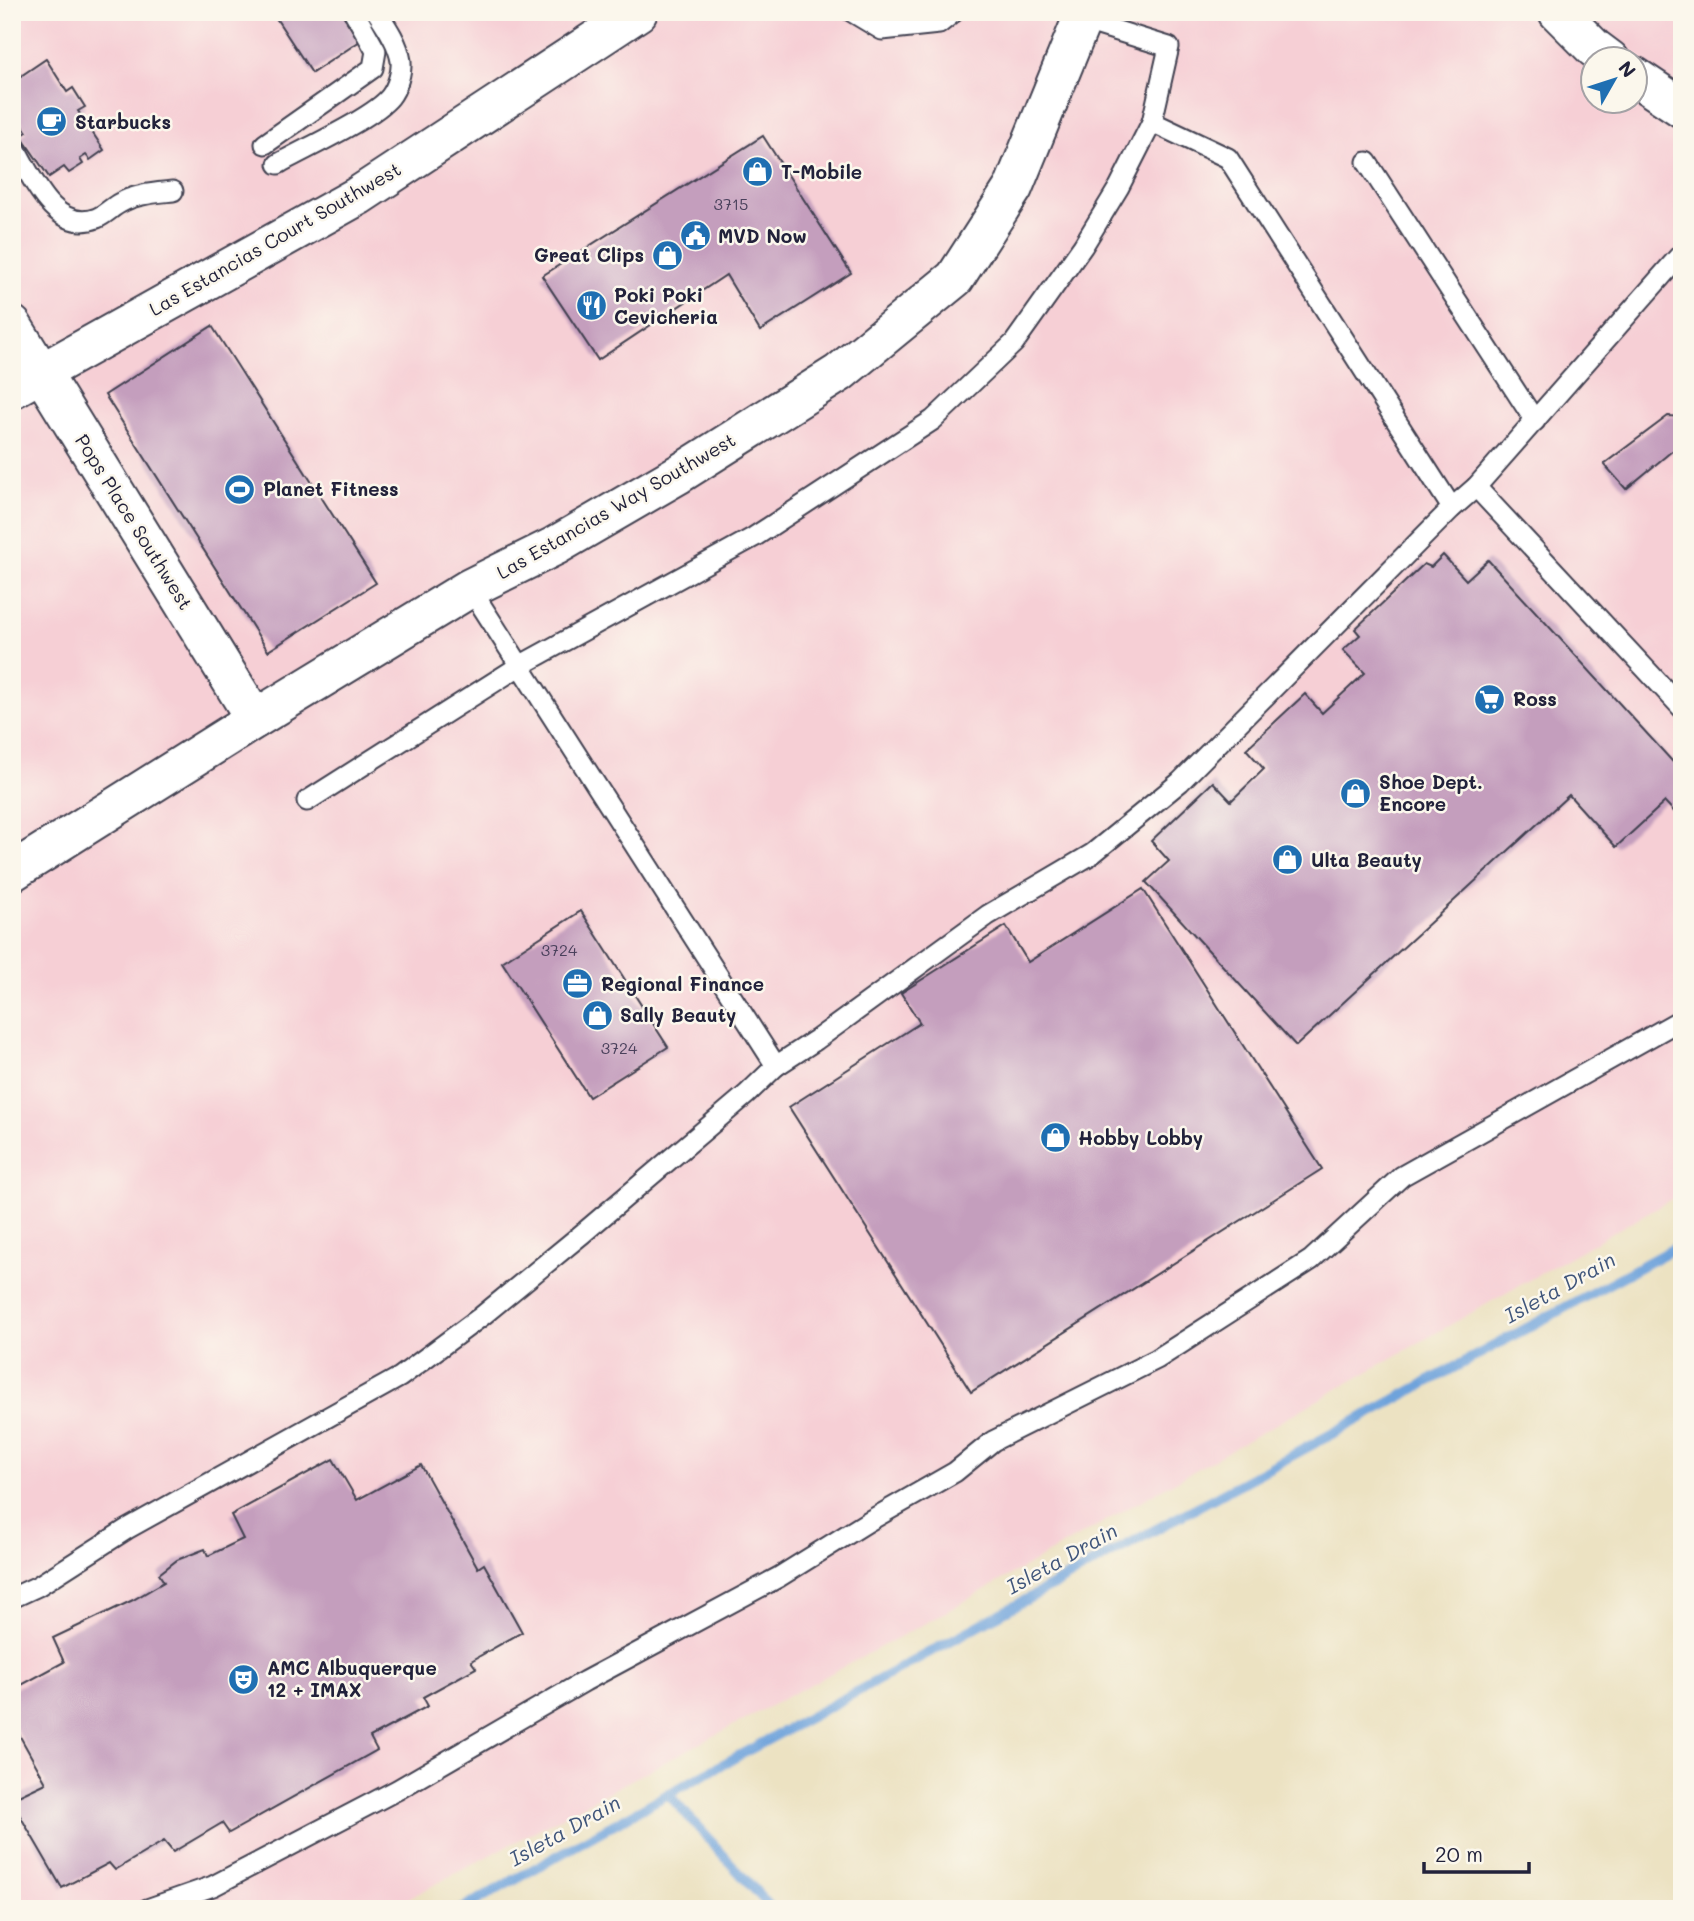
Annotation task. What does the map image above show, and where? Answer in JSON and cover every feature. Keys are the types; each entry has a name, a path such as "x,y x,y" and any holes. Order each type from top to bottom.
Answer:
{"street":[{"name":"Las Estancias Court Southwest","path":"27,380 358,196 639,12"},
{"path":"1558,12 1592,46"},
{"name":"Las Estancias Way Southwest","path":"12,872 255,719 470,589 555,546 679,474 839,373 955,278 1013,188 1083,16"},
{"path":"1648,85 1682,108"},
{"name":"Pops Place Southwest","path":"12,325 27,380 255,719"}],"lane":[{"path":"265,144 373,68 376,51 354,12"},
{"path":"278,164 374,111 390,97 398,82 401,64 398,49 377,12"},
{"path":"852,12 882,30 939,24 954,12"},
{"path":"307,801 521,665 754,537 933,420 1014,342 1083,246 1119,187 1152,122 1169,47 1083,16"},
{"path":"1152,122 1228,158 1452,508"},
{"path":"12,143 47,200 62,216 79,221 98,218 122,202 142,194 173,191"},
{"path":"1367,162 1535,421"},
{"path":"12,1598 38,1586 127,1529 400,1377 482,1316 582,1234 747,1094 776,1066 988,915 1092,854 1180,782 1476,487 1682,253"},
{"path":"1476,487 1682,708"},
{"path":"470,589 776,1066"},
{"path":"147,1909 212,1886 397,1790 585,1681 779,1577 955,1472 993,1441 1157,1359 1311,1259 1402,1176 1682,1018"}],"shaded area":[{"path":"12,12 1682,12 1682,1193 937,1617 389,1909 12,1909"}],"building":[{"path":"272,12 341,12 345,18 349,14 352,19 347,22 360,41 312,73"},
{"name":"Starbucks","path":"46,59 67,92 73,88 85,107 78,111 104,150 90,160 86,155 80,159 83,164 69,173 64,167 49,177 21,136 27,132 12,110 12,82"},
{"path":"763,136 851,273 760,331 726,275 598,360 542,276"},
{"name":"Planet Fitness","path":"212,326 376,583 268,651 105,395"},
{"path":"1668,416 1682,417 1682,452 1672,451 1626,489 1604,464"},
{"path":"1443,555 1466,580 1488,560 1682,772 1682,820 1665,802 1616,847 1569,795 1296,1046 1146,882 1169,861 1151,841 1213,782 1231,801 1264,769 1246,749 1305,694 1322,713 1365,673 1343,650 1360,635 1355,629 1424,564 1431,567"},
{"name":"Hobby Lobby","path":"1143,889 1322,1169 971,1392 789,1107 920,1023 901,993 1006,926 1028,962"},
{"path":"581,911 668,1047 589,1097 502,962"},
{"name":"AMC Albuquerque 12 + IMAX","path":"333,1459 357,1500 421,1465 478,1568 484,1564 522,1632 471,1661 476,1668 423,1697 428,1706 370,1737 377,1750 229,1833 222,1823 173,1852 164,1841 115,1870 109,1863 62,1888 12,1802 12,1799 46,1783 12,1722 12,1690 64,1662 53,1638 133,1600 164,1582 159,1574 177,1560 205,1549 208,1556 243,1539 231,1515"}],"waterway":[{"name":"Isleta Drain","path":"462,1909 668,1794 1682,1244"},
{"name":"Isleta Drain","path":"772,1909 668,1794 772,1909"}],"place":[{"name":"Starbucks","path":"52,122"},
{"name":"T-Mobile","path":"758,172"},
{"name":"MVD Now","path":"695,236"},
{"name":"Great Clips","path":"667,255"},
{"name":"Poki Poki Cevicheria","path":"591,306"},
{"name":"Planet Fitness","path":"240,489"},
{"name":"Ross","path":"1490,699"},
{"name":"Shoe Dept. Encore","path":"1356,793"},
{"name":"Ulta Beauty","path":"1288,860"},
{"name":"Regional Finance","path":"578,984"},
{"name":"Sally Beauty","path":"597,1015"},
{"name":"Hobby Lobby","path":"1055,1138"},
{"name":"AMC Albuquerque 12 + IMAX","path":"244,1679"}]}
